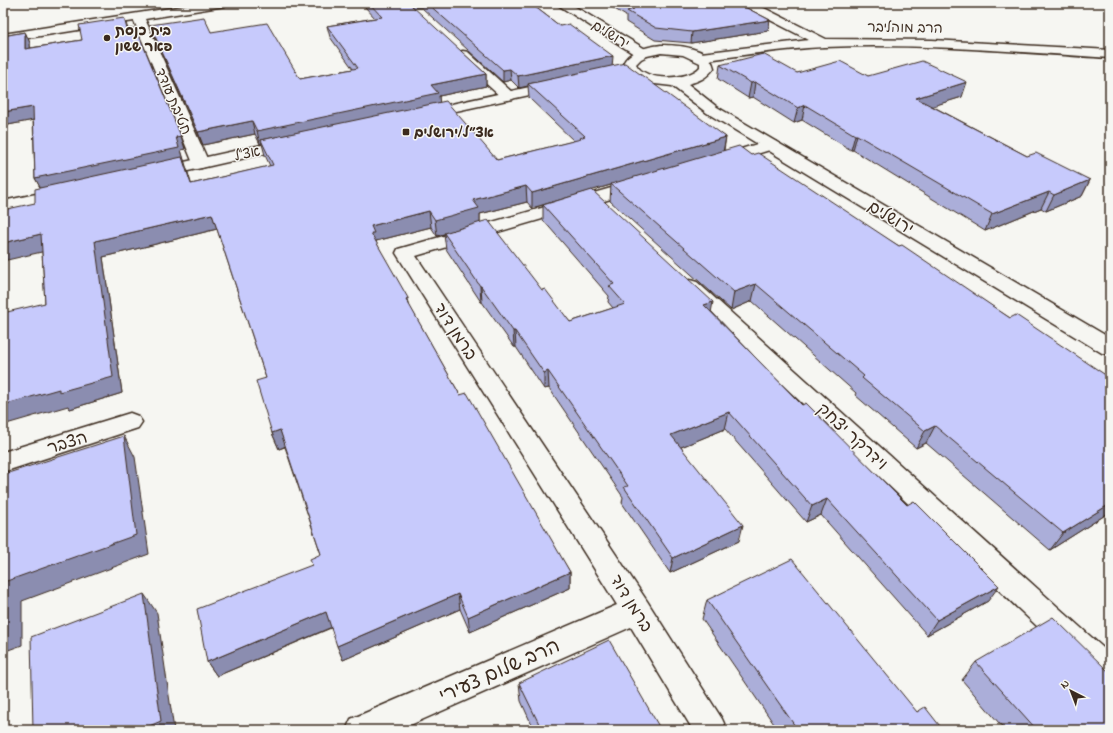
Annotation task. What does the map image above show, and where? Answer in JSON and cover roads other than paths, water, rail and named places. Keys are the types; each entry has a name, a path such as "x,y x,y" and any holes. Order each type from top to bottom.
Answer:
{"street":[{"path":"3,38 225,3"},
{"name":"ירושלים","path":"561,3 642,53"},
{"path":"745,3 824,43"},
{"name":"חטיבת עודד","path":"138,17 201,163"},
{"name":"הרב מוהליבר","path":"701,57 751,50 824,43 914,42 1110,54"},
{"path":"451,44 508,96"},
{"path":"661,49 683,51 701,57 706,62 707,68 704,73 698,77 688,80 675,81 649,78 638,74 632,69 630,64 631,60 642,53 661,49"},
{"path":"617,72 632,69"},
{"name":"ירושלים","path":"675,81 712,110 1110,348"},
{"path":"408,118 570,82"},
{"name":"אצ\"ל","path":"140,176 308,140"},
{"path":"702,166 770,145"},
{"name":"ברמן דוד","path":"656,180 405,253 637,610 711,730"},
{"path":"3,206 79,190"},
{"path":"595,198 613,214"},
{"name":"וידרקר יצחק","path":"677,274 1110,674"},
{"name":"הצבר","path":"3,462 130,422"},
{"name":"הרב שלום צעירי","path":"362,730 637,610"}],"place":[{"name":"בית כנסת פאר ששון","path":"107,38"},
{"name":"אצ״ל/ירושלים","path":"406,132"}]}
